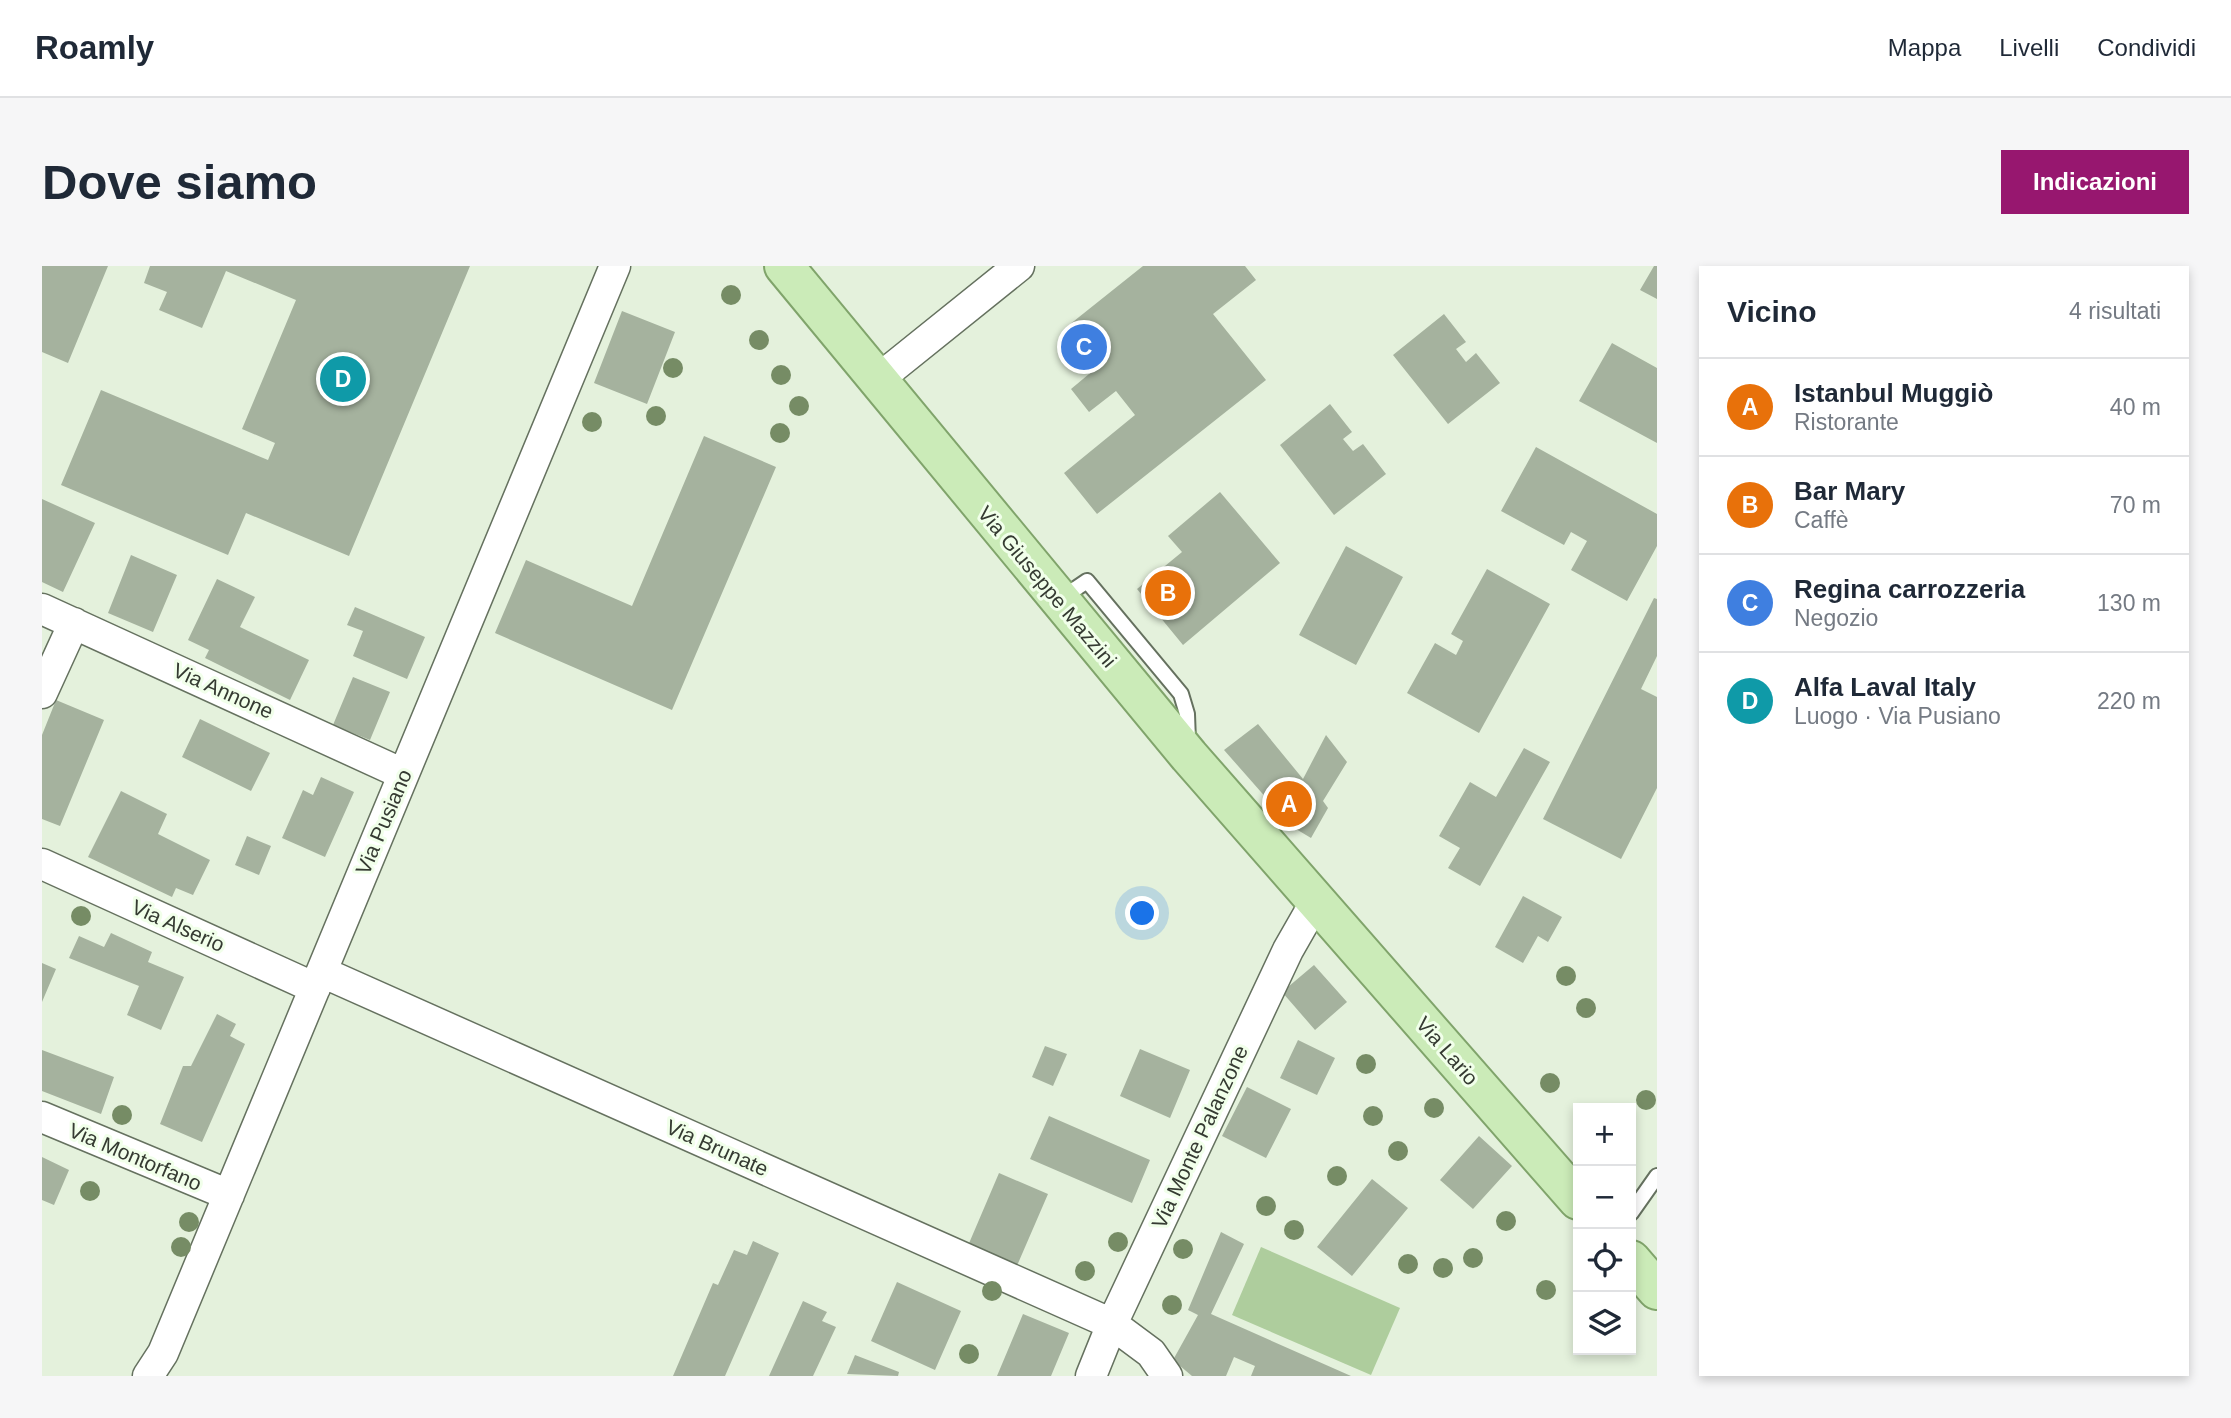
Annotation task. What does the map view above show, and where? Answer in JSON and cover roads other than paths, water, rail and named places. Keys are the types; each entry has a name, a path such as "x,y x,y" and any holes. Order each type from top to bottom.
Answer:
{"main road":[{"name":"Via Giuseppe Mazzini","path":"784,266 1058,601 1316,901"},
{"name":"Via Lario","path":"1316,901 1573,1194"},
{"path":"1636,1266 1657,1290"}],"street":[{"name":"Via Pusiano","path":"148,1376 163,1353 614,266"},
{"path":"876,381 1019,266"},
{"name":"Via Annone","path":"42,609 403,774"},
{"path":"42,692 74,623"},
{"name":"Via Alserio","path":"42,864 318,980"},
{"name":"Via Monte Palanzone","path":"1091,1376 1112,1324 1288,950 1316,901"},
{"name":"Via Brunate","path":"318,980 1112,1324 1151,1353 1167,1376"},
{"name":"Via Montorfano","path":"42,1117 229,1195"}],"lane":[{"path":"1636,1206 1657,1175"}],"place":[{"name":"Regina carrozzeria","path":"1084,347"},
{"name":"Alfa Laval Italy","path":"343,379"},
{"name":"Bar Mary","path":"1168,593"},
{"name":"Istanbul Muggiò","path":"1289,804"}]}
